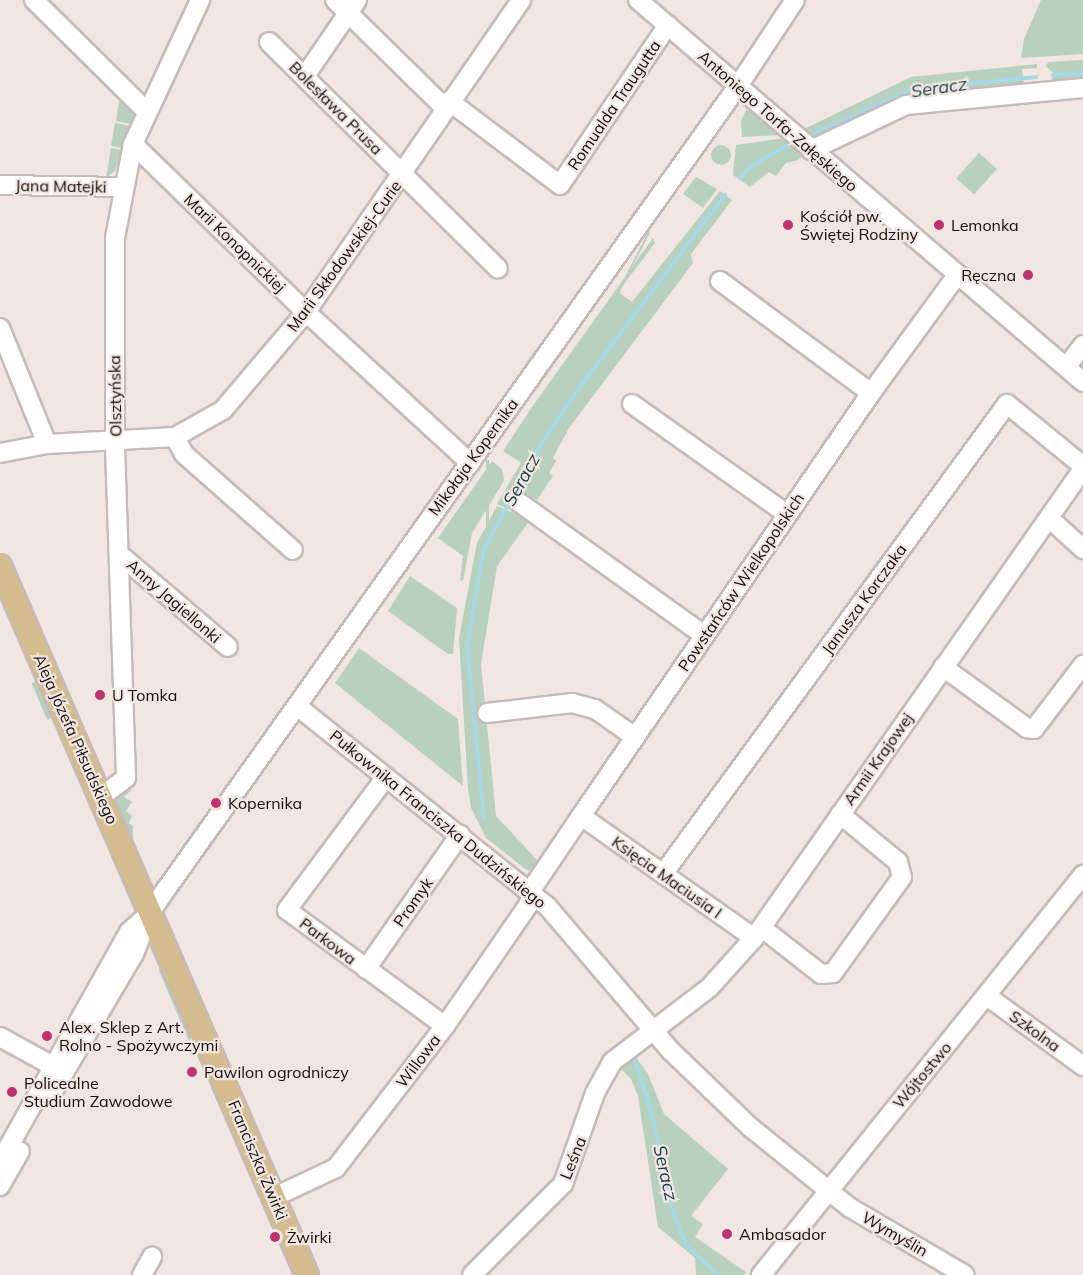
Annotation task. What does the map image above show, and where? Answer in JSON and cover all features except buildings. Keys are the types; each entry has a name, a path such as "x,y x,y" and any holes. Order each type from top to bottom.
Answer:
{"main road":[{"name":"Aleja Józefa Piłsudskiego","path":"0,566 102,796 150,913"},
{"name":"Franciszka Żwirki","path":"150,913 307,1275"}],"street":[{"path":"34,0 146,111"},
{"name":"Olsztyńska","path":"102,796 126,778 115,439 113,289 122,187 133,144 146,111 200,0"},
{"path":"335,0 352,7 447,104"},
{"name":"Marii Skłodowskiej-Curie","path":"0,453 47,444 175,437 223,410 306,312 403,174 447,104 521,0"},
{"name":"Antoniego Torfa-Załęskiego","path":"638,0 1083,381"},
{"name":"Mikołaja Kopernika","path":"59,1070 129,932 150,913 738,86 795,0"},
{"path":"305,75 352,7"},
{"name":"Romualda Traugutta","path":"447,104 560,185 668,25"},
{"name":"Bolesława Prusa","path":"269,42 305,75 498,269"},
{"path":"811,150 906,105 1083,88"},
{"name":"Marii Konopnickiej","path":"133,144 306,312 470,463"},
{"name":"Jana Matejki","path":"0,185 122,187"},
{"name":"Powstańców Wielkopolskich","path":"533,894 533,887 704,635 870,393 957,275"},
{"path":"720,281 870,393"},
{"path":"0,328 47,444"},
{"path":"1066,367 1083,345"},
{"path":"632,404 787,514"},
{"name":"Janusza Korczaka","path":"663,874 1006,404 1083,467"},
{"path":"175,437 184,454 294,550"},
{"name":"Armii Krajowej","path":"652,1029 710,987 758,933 943,667 1050,519 1083,467"},
{"path":"520,503 704,635"},
{"path":"1050,519 1083,549"},
{"name":"Anny Jagiellonki","path":"119,554 228,647"},
{"path":"943,667 1027,728 1034,729 1083,665"},
{"path":"487,713 572,703 594,709 635,736"},
{"name":"Pułkownika Franciszka Dudzińskiego","path":"297,706 533,894 652,1029 717,1097 827,1191"},
{"name":"Parkowa","path":"386,777 287,910 445,1026"},
{"name":"Księcia Maciusia I","path":"581,816 663,874 820,974 833,973 902,877 897,862 840,814"},
{"name":"Promyk","path":"366,969 460,835"},
{"name":"Wójtostwo","path":"761,1275 1083,875"},
{"name":"Willowa","path":"274,1197 336,1168 445,1026 533,894"},
{"name":"Szkolna","path":"987,996 1083,1066"},
{"name":"Leśna","path":"472,1275 563,1184 602,1075 652,1029"},
{"path":"0,1037 59,1070"},
{"path":"0,1162 59,1070"},
{"path":"0,1186 59,1070"},
{"name":"Wymyślin","path":"827,1191 965,1275"},
{"path":"142,1275 152,1257"}],"green space":[{"path":"1041,0 1083,0 1083,54 1021,58 1024,39"},
{"path":"1083,60 1083,85 1051,84 1053,73 1046,66 1048,62"},
{"path":"1037,64 1037,68 1022,69 1024,87 919,100 816,142 802,130 911,77"},
{"path":"120,96 135,111 131,124 116,121"},
{"path":"746,110 751,111 779,135 742,137 741,121"},
{"path":"115,123 130,126 123,148 111,146"},
{"path":"784,138 803,155 798,160 786,163 776,176 769,172 750,187 733,175 736,145"},
{"path":"721,145 728,148 731,155 728,162 721,165 714,162 711,155 714,148"},
{"path":"111,148 122,150 115,171 106,178"},
{"path":"979,153 997,169 974,194 956,178"},
{"path":"696,177 717,189 703,208 683,194"},
{"path":"720,191 732,200 691,254 693,263 569,428 553,458 556,461 549,473 553,476 537,500 526,495 517,510 523,515 497,504 521,463 503,451 532,407 653,238 655,243 618,292 632,302"},
{"path":"648,232 650,233 530,468 528,467"},
{"path":"486,460 489,460 489,551 486,551"},
{"path":"492,461 502,469 504,481 472,533 463,581 460,580 463,556 438,538"},
{"path":"497,506 530,520 497,566 481,664 496,816 539,862 528,871 486,838 471,808 468,788 459,638 477,543"},
{"path":"410,576 457,608 453,654 448,654 388,611"},
{"path":"359,648 458,719 463,786 335,683"},
{"path":"39,680 55,717 47,720 32,683"},
{"path":"131,782 131,790 124,797 132,802 126,811 132,816 129,823 133,826 133,850 111,800"},
{"path":"164,967 198,1048 193,1050 158,969"},
{"path":"636,1057 648,1074 664,1114 728,1169 691,1216 703,1224 695,1237 746,1272 744,1275 696,1275 695,1258 658,1227 638,1096 631,1079 620,1068"}],"waterway":[{"name":"Seracz","path":"1053,75 1083,73"},
{"name":"Seracz","path":"815,133 912,89 1036,77"},
{"name":"Seracz","path":"740,178 750,167 788,145"},
{"name":"Seracz","path":"484,818 467,645 484,549 541,444 582,384 725,195"},
{"name":"Seracz","path":"634,1058 650,1107 674,1215 686,1245 718,1275"}],"place":[{"name":"Kościół pw. Świętej Rodziny","path":"788,225"},
{"name":"Lemonka","path":"939,225"},
{"name":"Ręczna","path":"1028,275"},
{"name":"U Tomka","path":"100,695"},
{"name":"Kopernika","path":"216,803"},
{"name":"Alex. Sklep z Art. Rolno - Spożywczymi","path":"47,1036"},
{"name":"Pawilon ogrodniczy","path":"192,1072"},
{"name":"Policealne Studium Zawodowe","path":"12,1092"},
{"name":"Ambasador","path":"727,1234"},
{"name":"Żwirki","path":"275,1237"}]}
